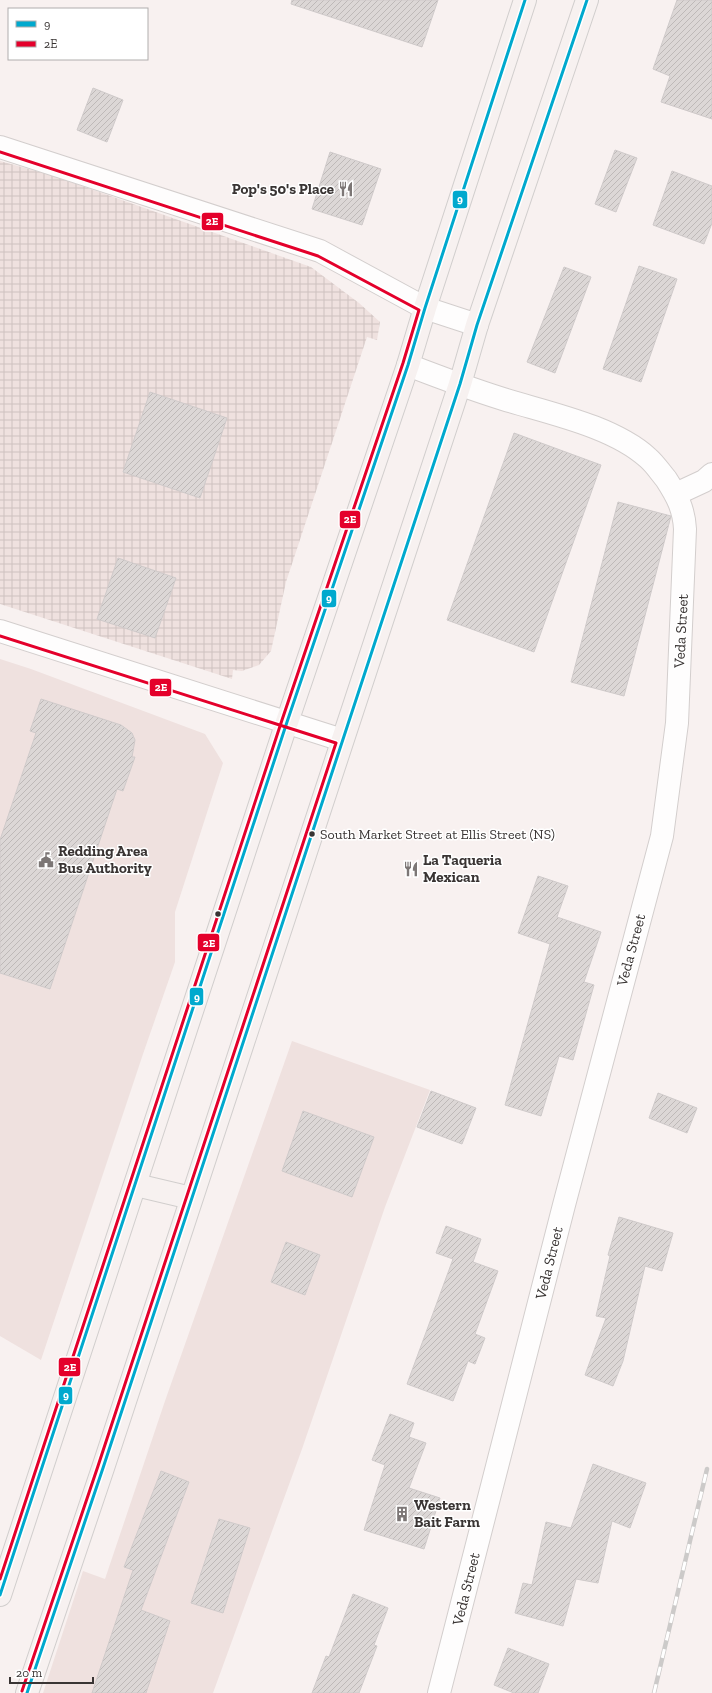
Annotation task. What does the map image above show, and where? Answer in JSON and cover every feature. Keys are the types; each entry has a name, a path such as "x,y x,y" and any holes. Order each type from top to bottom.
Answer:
{"main road":[{"path":"0,1594 136,1185 287,722 408,365 425,308 525,0"},
{"path":"27,1693 460,384 477,325 587,0"},
{"path":"136,1185 191,1198"}],"street":[{"path":"0,147 320,251 425,308 477,325"},
{"name":"Veda Street","path":"408,365 613,435 632,446 657,467 676,494 684,515 686,547 677,723 662,836 562,1213 439,1693"},
{"path":"676,494 704,481 712,474"},
{"path":"0,632 342,740"}],"shaded area":[{"path":"0,161 54,176 311,267 359,303 380,322 377,340 367,337 286,582 271,651 259,665 242,671 233,670 232,679 0,604"},
{"path":"0,659 31,669 205,734 223,763 175,912 175,962 41,1360 0,1336"},
{"path":"292,1041 430,1090 385,1207 302,1449 213,1693 43,1693 83,1571 105,1579 165,1401"}],"building":[{"path":"292,0 438,0 422,47 291,4"},
{"path":"677,0 712,0 712,119 661,102 670,76 653,69"},
{"path":"93,88 123,100 107,142 77,130"},
{"path":"615,150 637,158 616,212 595,204"},
{"name":"Pop's 50's Place","path":"330,152 381,169 362,225 312,209"},
{"path":"672,171 712,186 712,223 704,244 653,225"},
{"path":"639,266 677,279 641,382 603,369"},
{"path":"564,267 591,277 555,373 527,362"},
{"path":"150,392 227,418 200,498 123,472"},
{"path":"514,433 601,465 534,652 447,620"},
{"path":"618,502 671,516 624,696 571,682"},
{"path":"118,558 176,578 155,638 97,619"},
{"name":"Redding Area Bus Authority","path":"41,699 121,725 132,733 135,740 132,757 135,757 123,791 117,789 50,989 0,973 0,840 36,733 30,731"},
{"path":"538,876 568,886 557,917 601,932 584,982 594,985 573,1060 559,1056 541,1116 505,1105 550,944 518,933"},
{"path":"431,1091 476,1108 462,1144 417,1127"},
{"path":"658,1093 697,1108 687,1133 649,1118"},
{"path":"303,1111 374,1137 352,1197 282,1171"},
{"path":"619,1217 673,1233 662,1271 645,1266 623,1361 613,1386 585,1375 606,1318 596,1316 610,1256 608,1255"},
{"path":"446,1226 481,1239 473,1262 498,1271 475,1334 485,1338 475,1364 468,1361 453,1401 407,1384 453,1259 436,1253"},
{"path":"286,1242 320,1255 305,1295 271,1282"},
{"path":"390,1414 414,1423 409,1437 426,1443 409,1488 440,1498 424,1549 364,1530 385,1465 372,1460"},
{"path":"593,1464 646,1483 630,1528 612,1521 598,1583 576,1579 563,1626 515,1613 523,1583 532,1585 546,1522 571,1528"},
{"path":"161,1471 189,1482 141,1610 170,1621 146,1693 92,1693 133,1570 124,1567"},
{"path":"219,1519 250,1528 223,1613 191,1603"},
{"path":"353,1594 388,1608 374,1645 377,1646 359,1693 312,1693 326,1656 329,1657"},
{"path":"508,1648 549,1664 538,1693 514,1693 494,1685"}],"railway":[{"path":"654,1693 707,1469"}],"transit line":[{"name":"9","path":"0,1595 287,722 408,365 425,308 525,0"},
{"name":"9","path":"27,1693 103,1468 460,384 477,325 587,0"},
{"name":"2E","path":"0,152 318,256 419,310 403,363 282,720 0,1579"},
{"name":"2E","path":"0,636 336,743 98,1466 22,1691"}],"place":[{"name":"Pop's 50's Place","path":"346,189"},
{"name":"South Market Street at Ellis Street (NS)","path":"312,834"},
{"name":"Redding Area Bus Authority","path":"46,860"},
{"name":"La Taqueria Mexican","path":"411,869"},
{"name":"Western Bait Farm","path":"402,1514"}]}
